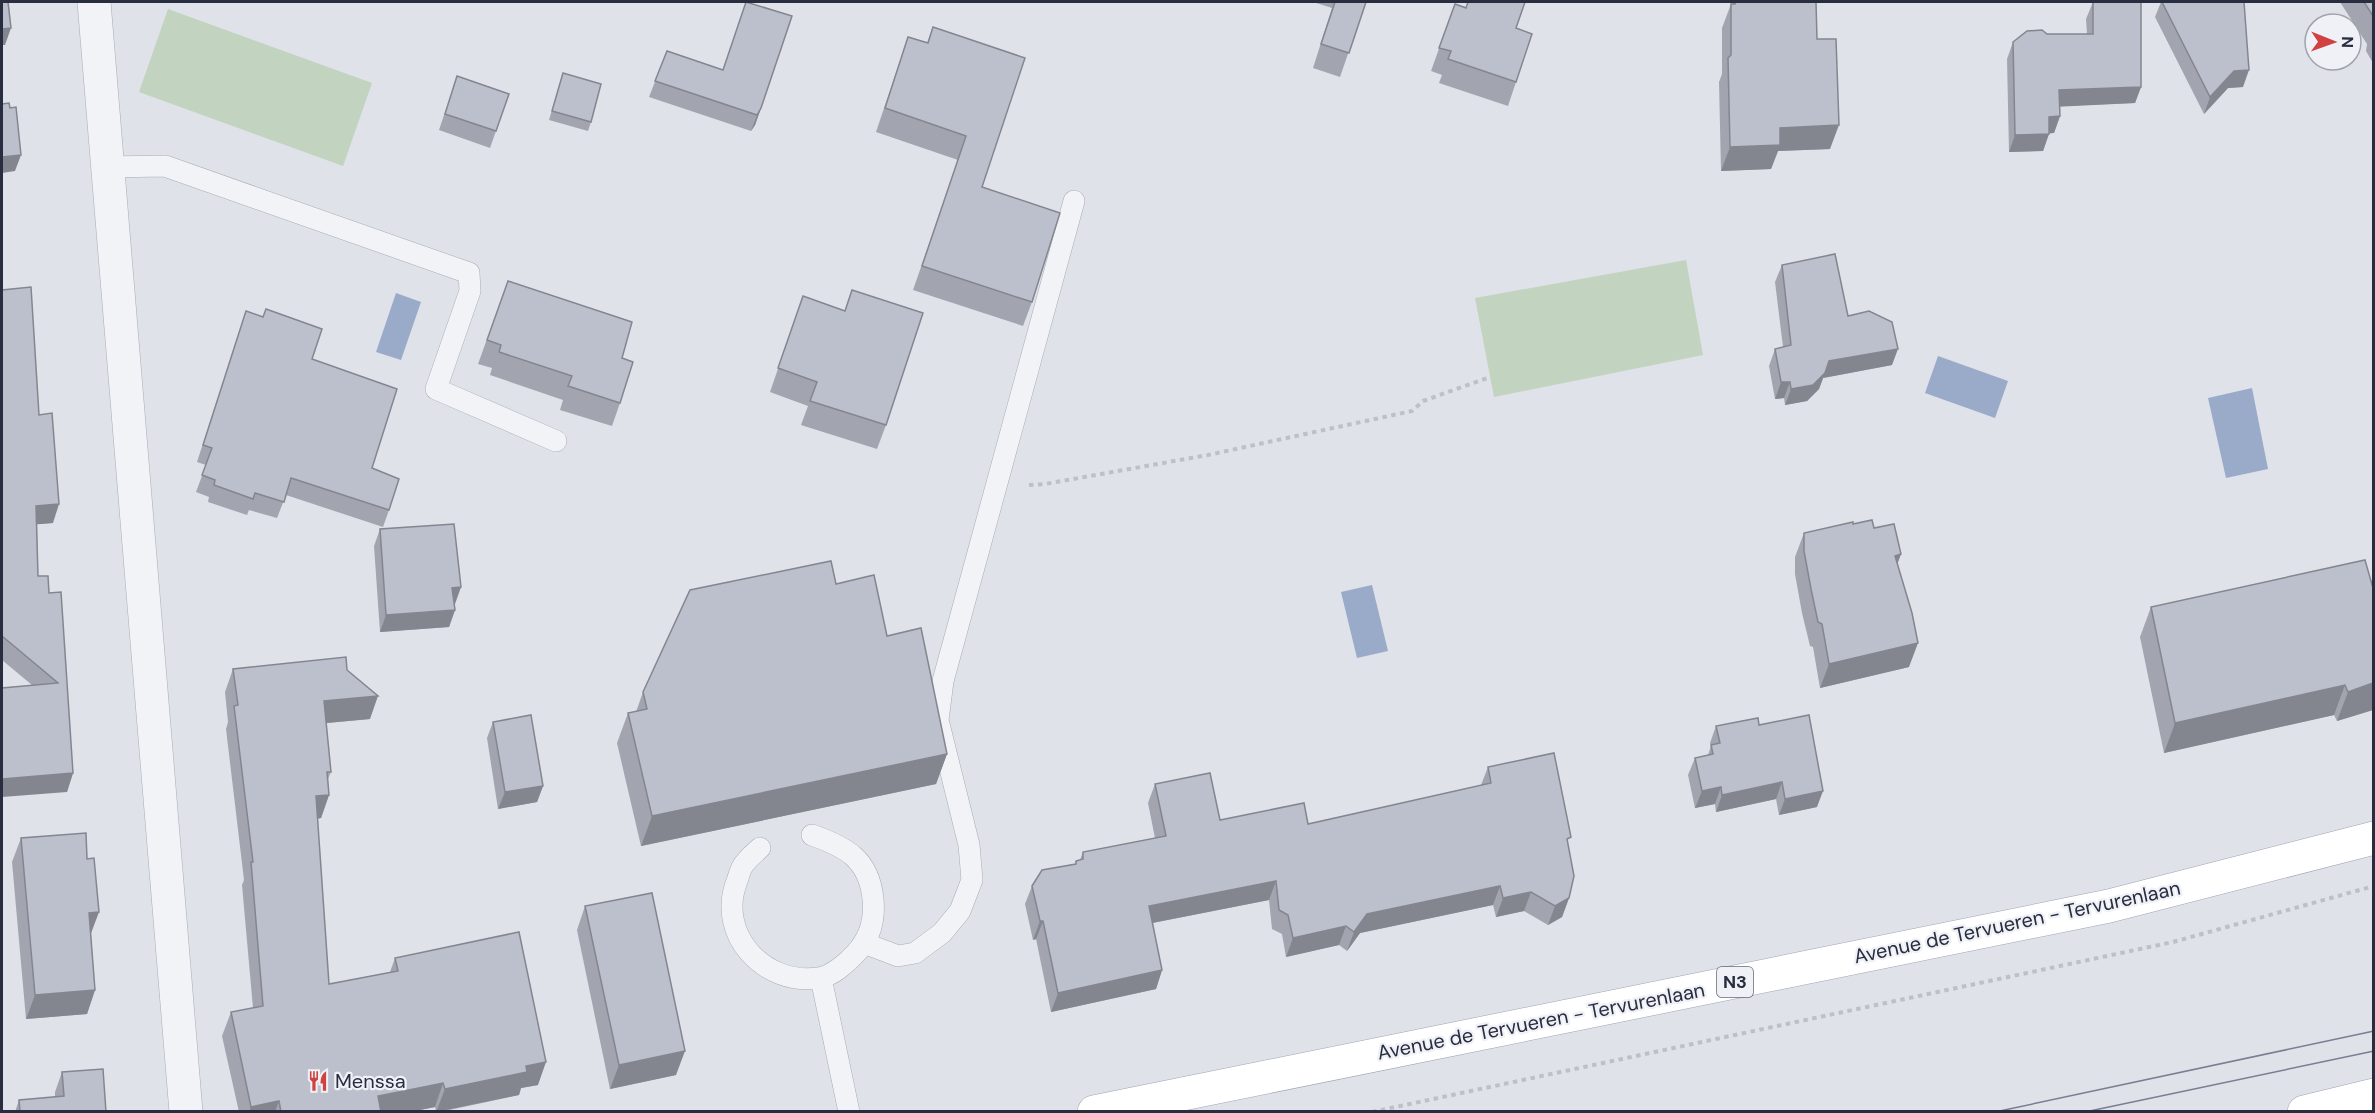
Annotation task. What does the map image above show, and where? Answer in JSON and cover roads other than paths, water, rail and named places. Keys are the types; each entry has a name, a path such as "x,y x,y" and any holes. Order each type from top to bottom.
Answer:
{"main road":[{"name":"Avenue de Tervueren - Tervurenlaan","path":"1094,1112 2109,906 2373,838"},
{"path":"2304,1112 2373,1095"}],"street":[{"path":"94,2 186,1112"}],"lane":[{"path":"108,167 165,166 469,273 470,291 436,389 556,441"},
{"path":"864,943 898,956 915,953 942,933 960,911 972,880 969,845 938,720 942,681 1074,201"},
{"path":"760,848 743,866 731,895 734,927 745,950 764,967 797,978 821,978 847,963 864,943 874,914 872,885 860,861 841,845 812,835"},
{"path":"821,978 849,1112"}],"water":[{"path":"396,293 421,302 401,360 376,352"},
{"path":"1938,356 2008,381 1995,418 1925,393"},
{"path":"2252,388 2268,469 2226,478 2208,398"},
{"path":"1372,585 1388,651 1357,658 1341,592"}],"tram line":[{"path":"1995,1112 2374,1031"},
{"path":"2085,1112 2374,1051"}],"place":[{"name":"Menssa","path":"318,1081"}]}
